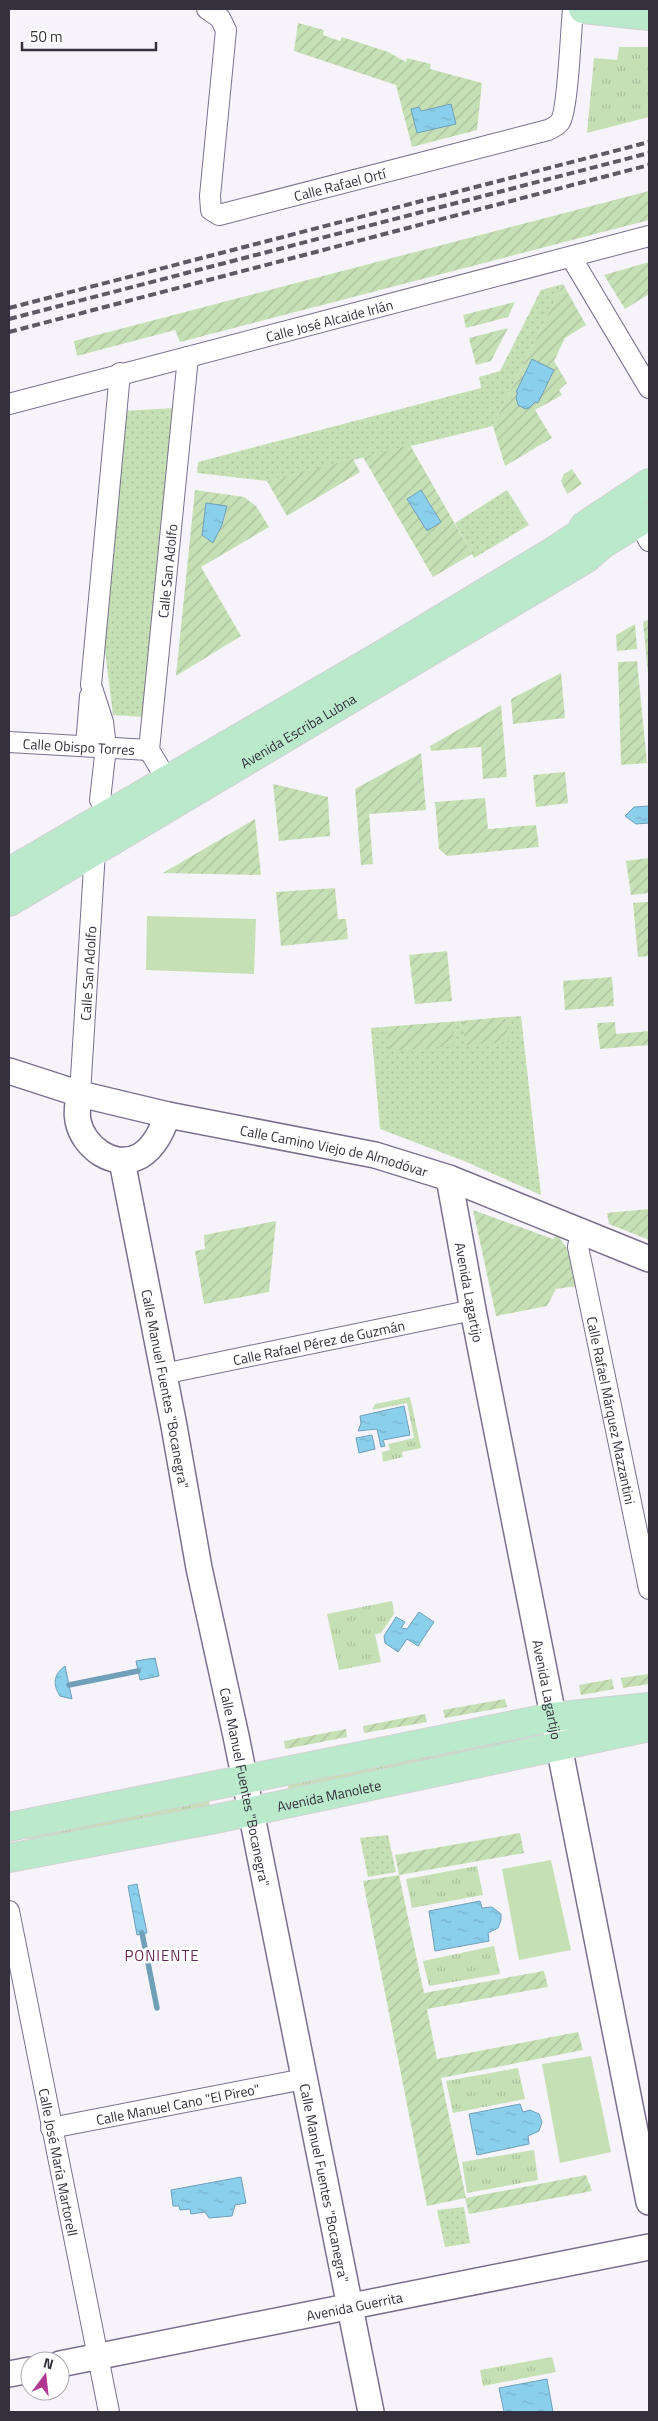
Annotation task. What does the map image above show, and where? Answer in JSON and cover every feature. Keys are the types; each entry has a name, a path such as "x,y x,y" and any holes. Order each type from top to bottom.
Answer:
{"main road":[{"path":"583,9 649,16"},
{"name":"Avenida Escriba Lubna","path":"584,545 584,526 649,483"},
{"name":"Avenida Escriba Lubna","path":"9,902 141,824 584,545 588,534 649,498"},
{"name":"Avenida Escriba Lubna","path":"584,545 598,556 648,529"},
{"name":"Avenida Escriba Lubna","path":"9,872 385,653 584,545"},
{"path":"9,1828 553,1717 649,1707"},
{"name":"Avenida Manolete","path":"9,1858 251,1811 649,1727"}],"street":[{"name":"Calle Rafael Ortí","path":"207,9 220,18 226,30 210,196 211,210 219,215 528,136 555,126 561,121 565,104 573,9"},
{"name":"Calle José Alcaide Irlán","path":"9,409 120,374 649,236"},
{"path":"571,257 649,388"},
{"name":"Calle San Adolfo","path":"149,750 188,357"},
{"path":"86,746 120,374"},
{"path":"91,685 103,722 106,748 100,800 109,813 141,824"},
{"name":"Calle Obispo Torres","path":"9,742 149,750"},
{"path":"149,750 166,780"},
{"name":"Calle San Adolfo","path":"80,1094 95,851"},
{"name":"Calle Camino Viejo de Almodóvar","path":"9,1071 80,1094 168,1115 375,1155 449,1178 649,1259"},
{"path":"80,1094 77,1114 81,1132 91,1147 105,1156 122,1161 139,1156 152,1146 162,1132 168,1115"},
{"name":"Calle Manuel Fuentes \"Bocanegra\"","path":"122,1161 164,1374 199,1568 251,1811 371,2412"},
{"name":"Avenida Lagartijo","path":"449,1178 473,1310 553,1717 561,1747 649,2202"},
{"name":"Calle Rafael Márquez Mazzantini","path":"581,1232 578,1247 649,1589"},
{"name":"Calle Rafael Pérez de Guzmán","path":"164,1374 473,1310"},
{"name":"Calle José María Martorell","path":"9,1911 109,2412"},
{"name":"Calle Manuel Cano \"El Pireo\"","path":"51,2128 304,2079"},
{"name":"Avenida Guerrita","path":"70,2362 649,2247"}],"green space":[{"path":"298,23 324,30 323,35 340,41 342,37 388,52 406,62 407,58 431,64 430,69 482,83 477,130 412,147 396,85 294,51"},
{"path":"619,47 649,47 649,117 587,133 594,58 617,60"},
{"path":"649,191 649,220 180,342 175,330 77,356 74,341"},
{"path":"649,262 649,294 625,309 604,275"},
{"path":"563,284 493,426 267,481 197,473 198,462 481,388 479,377 500,371 541,290"},
{"path":"563,284 586,325 565,338 554,361 567,383 559,390 562,395 535,410 552,438 505,466 493,426","holes":["554,369 535,401 516,397 518,393"]},
{"path":"515,302 508,317 466,328 463,315"},
{"path":"508,328 491,361 476,365 469,338"},
{"path":"175,408 144,717 113,715 102,626 122,411"},
{"path":"410,445 472,554 433,577 363,457"},
{"path":"353,459 360,472 287,516 267,481"},
{"path":"572,469 582,484 567,494 561,481 564,474"},
{"path":"195,490 244,497 256,506 269,527 201,567 241,636 176,676","holes":["225,517 213,542 202,535"]},
{"path":"507,490 529,525 474,558 455,523"},
{"path":"649,619 649,685 643,622"},
{"path":"635,624 637,649 617,651 616,635"},
{"path":"637,661 647,763 621,765 618,662"},
{"path":"561,673 565,718 513,724 511,699"},
{"path":"501,705 507,777 483,779 481,747 431,751 430,746"},
{"path":"421,753 426,810 369,814 373,864 361,865 355,789"},
{"path":"565,772 568,803 536,807 533,775"},
{"path":"273,784 328,797 330,836 279,841"},
{"path":"485,798 488,829 536,825 539,847 447,856 439,849 435,802"},
{"path":"255,819 261,875 163,873"},
{"path":"649,858 649,893 631,895 626,861"},
{"path":"335,888 338,919 346,919 348,939 281,946 276,892"},
{"path":"649,902 649,956 638,957 633,903"},
{"path":"147,916 256,919 254,974 146,970"},
{"path":"447,951 452,1001 415,1004 409,955"},
{"path":"612,977 614,1006 565,1010 563,981"},
{"path":"521,1016 541,1195 464,1161 380,1129 371,1028"},
{"path":"505,1017 509,1042 465,1045 463,1021"},
{"path":"451,1022 454,1046 389,1051 387,1027"},
{"path":"615,1022 616,1034 649,1031 649,1045 600,1049 597,1023"},
{"path":"649,1209 649,1240 609,1224 607,1213"},
{"path":"473,1210 553,1239 557,1235 567,1248 577,1286 556,1289 547,1306 496,1316"},
{"path":"276,1221 269,1292 204,1304 195,1251 205,1249 204,1235"},
{"path":"410,1397 421,1448 402,1452 403,1457 383,1462 382,1452 390,1450 388,1444 414,1438 407,1403 372,1410 375,1404"},
{"path":"392,1601 394,1614 381,1633 375,1634 381,1662 339,1670 327,1614"},
{"path":"648,1674 649,1684 623,1688 621,1678"},
{"path":"612,1679 614,1689 581,1695 579,1685"},
{"path":"505,1699 507,1707 445,1718 443,1710"},
{"path":"425,1714 427,1722 364,1733 363,1726"},
{"path":"346,1729 347,1737 285,1749 284,1741"},
{"path":"518,1734 520,1746 289,1791 287,1780"},
{"path":"208,1795 210,1808 30,1843 27,1831"},
{"path":"520,1833 524,1853 399,1875 395,1855"},
{"path":"388,1835 396,1872 368,1877 360,1838"},
{"path":"551,1860 571,1950 519,1960 502,1869"},
{"path":"477,1866 483,1895 412,1908 406,1879"},
{"path":"399,1875 424,1993 544,1971 548,1987 427,2009 437,2059 578,2032 583,2050 441,2078 466,2198 586,2175 592,2191 469,2214 465,2198 427,2206 363,1881"},
{"path":"494,1946 500,1974 429,1986 423,1961"},
{"path":"591,2056 611,2152 560,2163 542,2064"},
{"path":"518,2068 525,2099 453,2113 446,2081"},
{"path":"534,2150 538,2180 467,2193 462,2162"},
{"path":"464,2207 470,2243 445,2247 437,2210"},
{"path":"552,2357 556,2372 483,2386 480,2370"}],"water":[{"path":"451,104 456,124 417,133 411,109 419,107 421,111"},
{"path":"532,359 554,370 538,403 535,402 525,409 518,405 516,397 518,393 516,392"},
{"path":"421,490 441,522 427,531 407,499"},
{"path":"206,503 227,506 222,525 213,543 202,535"},
{"path":"649,806 649,823 636,824 625,816 634,807"},
{"path":"404,1406 410,1435 383,1440 385,1446 381,1447 377,1429 358,1431 361,1424 360,1416"},
{"path":"372,1435 375,1449 359,1453 356,1438"},
{"path":"419,1612 434,1622 418,1646 407,1639 398,1652 385,1643 384,1636 396,1617 405,1622 401,1628 407,1629"},
{"path":"155,1658 159,1676 140,1680 136,1661"},
{"path":"65,1666 72,1699 60,1696 55,1683 58,1672"},
{"path":"137,1884 147,1933 137,1935 128,1886"},
{"path":"480,1901 482,1908 492,1907 501,1914 498,1928 488,1933 489,1941 435,1951 429,1911"},
{"path":"520,2104 523,2112 530,2110 539,2114 542,2122 539,2131 528,2136 529,2144 477,2155 469,2114"},
{"path":"241,2177 246,2203 235,2205 232,2216 209,2218 205,2212 191,2214 190,2209 180,2210 179,2206 173,2206 171,2190"},
{"path":"547,2379 553,2412 504,2412 499,2388"}],"waterway":[{"path":"69,1685 138,1671"},
{"path":"142,1933 157,2008"}],"railway":[{"path":"9,308 649,142"},
{"path":"9,319 649,153"},
{"path":"9,332 649,165"}],"district":[{"name":"PONIENTE","path":"162,1955"}]}
